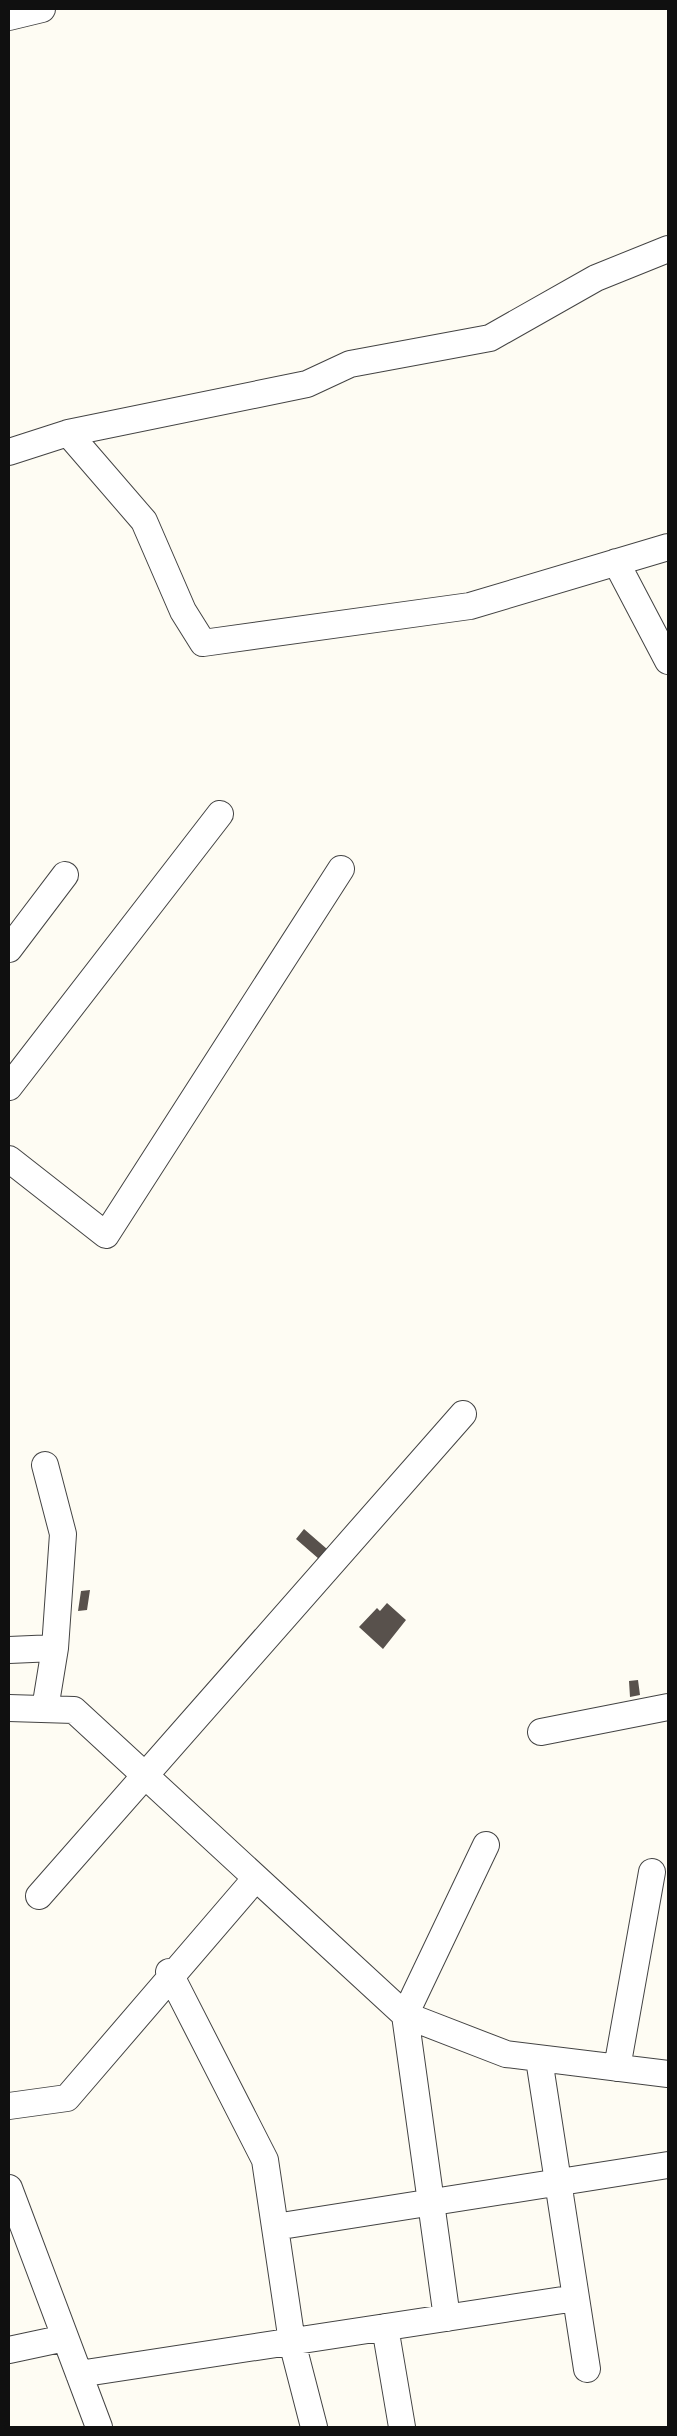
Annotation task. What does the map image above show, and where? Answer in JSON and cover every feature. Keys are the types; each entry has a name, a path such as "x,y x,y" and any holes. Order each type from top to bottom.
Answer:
{"street":[{"path":"9,17 42,9"},
{"path":"9,452 68,433 307,384 350,364 490,338 596,278 668,249"},
{"path":"68,433 144,521 183,611 203,643 470,606 668,547"},
{"path":"616,562 668,661"},
{"path":"9,1088 220,814"},
{"path":"9,1159 106,1235 341,869"},
{"path":"9,949 65,875"},
{"path":"39,1896 463,1414"},
{"path":"45,1465 63,1534 55,1648 45,1709"},
{"path":"9,1650 55,1648"},
{"path":"542,1732 668,1707"},
{"path":"9,1708 74,1710 405,2015 506,2054 668,2074"},
{"path":"447,2318 405,2015 486,1845"},
{"path":"617,2068 652,1872"},
{"path":"9,2106 67,2098 170,1974 256,1878"},
{"path":"170,1974 265,2160 292,2342 314,2427"},
{"path":"539,2059 587,2369"},
{"path":"275,2227 668,2165"},
{"path":"9,2188 99,2427"},
{"path":"79,2374 576,2298"},
{"path":"385,2328 402,2427"},
{"path":"9,2350 65,2338"}],"building":[{"path":"304,1529 327,1549 319,1559 296,1539"},
{"path":"90,1590 87,1610 78,1611 81,1591"},
{"path":"387,1603 406,1620 383,1649 359,1627 377,1608 380,1611"},
{"path":"638,1680 640,1695 630,1697 629,1681"}]}
